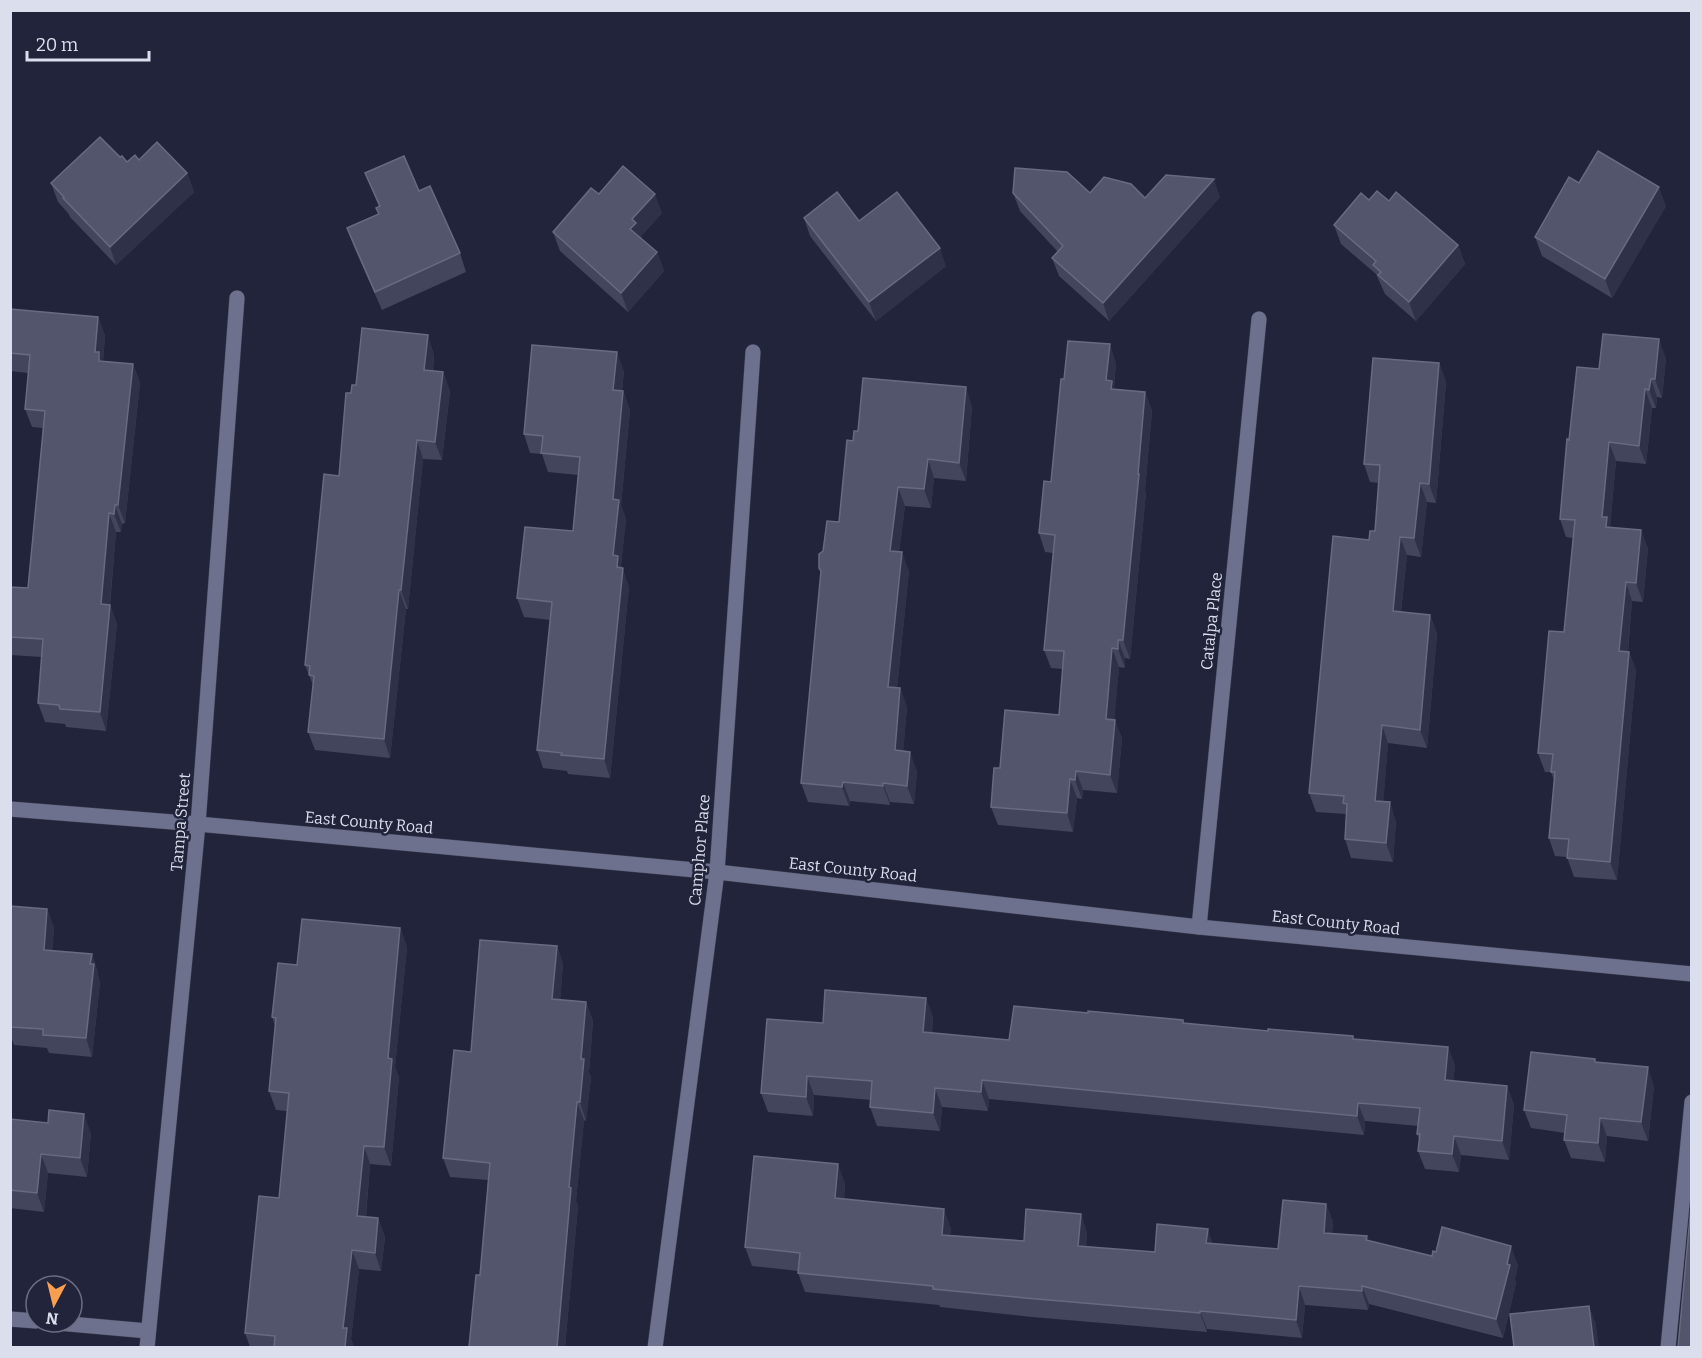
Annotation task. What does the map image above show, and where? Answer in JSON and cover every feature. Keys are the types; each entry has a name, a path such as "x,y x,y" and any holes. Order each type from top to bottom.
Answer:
{"street":[{"name":"Tampa Street","path":"147,1347 198,824 237,298"},
{"name":"Catalpa Place","path":"1199,927 1259,319"},
{"name":"Camphor Place","path":"655,1347 717,872 753,352"},
{"name":"East County Road","path":"10,808 717,872 1199,927 1692,975"},
{"path":"1668,1347 1692,1102"},
{"path":"84,1325 148,1330"}],"building":[{"path":"100,137 127,162 135,155 139,160 157,142 187,173 110,247 51,183"},
{"path":"1598,151 1659,187 1605,279 1535,237 1569,177 1579,183"},
{"path":"404,156 419,191 430,186 460,253 375,292 347,228 379,214 376,208 380,206 365,173"},
{"path":"623,166 655,194 632,219 636,223 630,229 657,252 621,293 553,232 591,188 599,194"},
{"path":"1015,168 1067,172 1090,193 1104,177 1131,184 1145,198 1166,175 1214,179 1103,303 1052,258 1063,246 1013,193"},
{"path":"1377,191 1389,201 1396,192 1458,245 1409,302 1378,275 1381,272 1373,265 1376,261 1334,225 1361,193 1369,200"},
{"path":"837,192 859,221 897,192 940,248 869,302 804,218"},
{"path":"10,309 98,317 95,352 99,352 99,361 133,364 118,505 115,505 114,514 109,513 101,604 110,605 100,712 60,709 59,705 38,703 43,639 10,637 10,587 28,588 45,411 25,409 30,355 10,353"},
{"path":"362,328 428,335 424,370 443,372 435,442 417,440 384,739 308,732 314,676 309,675 310,666 305,665 324,474 339,476 346,393 351,393 352,385 356,385"},
{"path":"1603,334 1659,339 1655,379 1651,379 1649,390 1645,389 1639,446 1609,442 1602,517 1607,517 1606,527 1641,530 1636,583 1626,582 1619,651 1629,652 1610,862 1567,858 1569,839 1549,838 1555,772 1551,772 1553,754 1538,753 1549,631 1564,632 1575,520 1560,519 1567,439 1569,440 1577,367 1599,369"},
{"path":"1068,341 1110,344 1106,380 1112,381 1111,389 1145,392 1123,640 1118,640 1118,649 1112,648 1106,719 1115,720 1110,775 1076,771 1075,780 1070,779 1067,813 991,807 994,768 1000,768 1005,710 1059,715 1064,651 1044,650 1055,535 1039,533 1044,481 1051,482 1061,379 1064,379"},
{"path":"532,345 617,352 613,390 623,391 613,499 619,500 613,555 618,556 617,567 623,568 604,759 537,750 552,602 517,598 525,527 573,531 580,457 541,453 543,436 524,434"},
{"path":"1373,358 1439,363 1429,484 1420,483 1414,538 1400,537 1393,611 1430,615 1420,730 1382,725 1375,801 1390,802 1386,843 1345,839 1347,804 1343,803 1344,796 1309,793 1333,536 1369,540 1370,531 1375,531 1380,465 1364,464"},
{"path":"863,378 966,387 959,463 928,459 924,489 898,487 890,551 902,552 888,687 900,688 895,750 910,752 907,786 843,782 842,787 801,783 821,571 819,554 823,551 827,521 839,522 847,440 853,441 854,431 858,431"},
{"path":"10,906 47,909 44,950 92,954 90,964 94,964 86,1038 43,1035 43,1029 10,1027"},
{"path":"302,919 400,928 388,1058 392,1059 384,1147 364,1146 357,1216 378,1218 375,1253 352,1250 343,1328 347,1328 345,1347 274,1347 275,1336 245,1333 259,1196 279,1198 289,1093 269,1091 276,1018 272,1017 278,963 297,965"},
{"path":"480,940 557,946 552,999 586,1002 581,1059 584,1059 580,1102 577,1102 569,1187 571,1188 557,1347 469,1347 476,1275 480,1275 490,1163 443,1158 454,1050 471,1052"},
{"path":"825,990 926,998 923,1032 1009,1040 1014,1006 1183,1020 1183,1023 1268,1031 1268,1029 1353,1036 1353,1039 1448,1047 1445,1080 1507,1086 1502,1141 1454,1136 1452,1154 1418,1151 1420,1108 1358,1103 1357,1116 982,1080 981,1092 935,1088 933,1113 870,1107 872,1081 807,1076 806,1097 761,1093 767,1019 823,1023"},
{"path":"1531,1052 1648,1067 1641,1122 1600,1118 1598,1143 1564,1140 1567,1115 1524,1110"},
{"path":"49,1110 84,1114 80,1158 41,1154 37,1193 10,1190 10,1119 48,1123"},
{"path":"754,1156 838,1164 835,1198 944,1209 942,1235 1024,1241 1026,1209 1081,1214 1078,1246 1155,1252 1157,1224 1208,1229 1206,1243 1278,1249 1283,1200 1326,1204 1324,1233 1367,1236 1366,1240 1432,1256 1433,1251 1436,1252 1442,1227 1511,1246 1507,1264 1510,1265 1496,1319 1362,1286 1362,1291 1299,1286 1296,1320 1025,1298 933,1289 933,1286 798,1273 800,1253 745,1247"},
{"path":"1692,1196 1692,1347 1678,1347"},
{"path":"1589,1306 1594,1347 1514,1347 1510,1314"}]}
